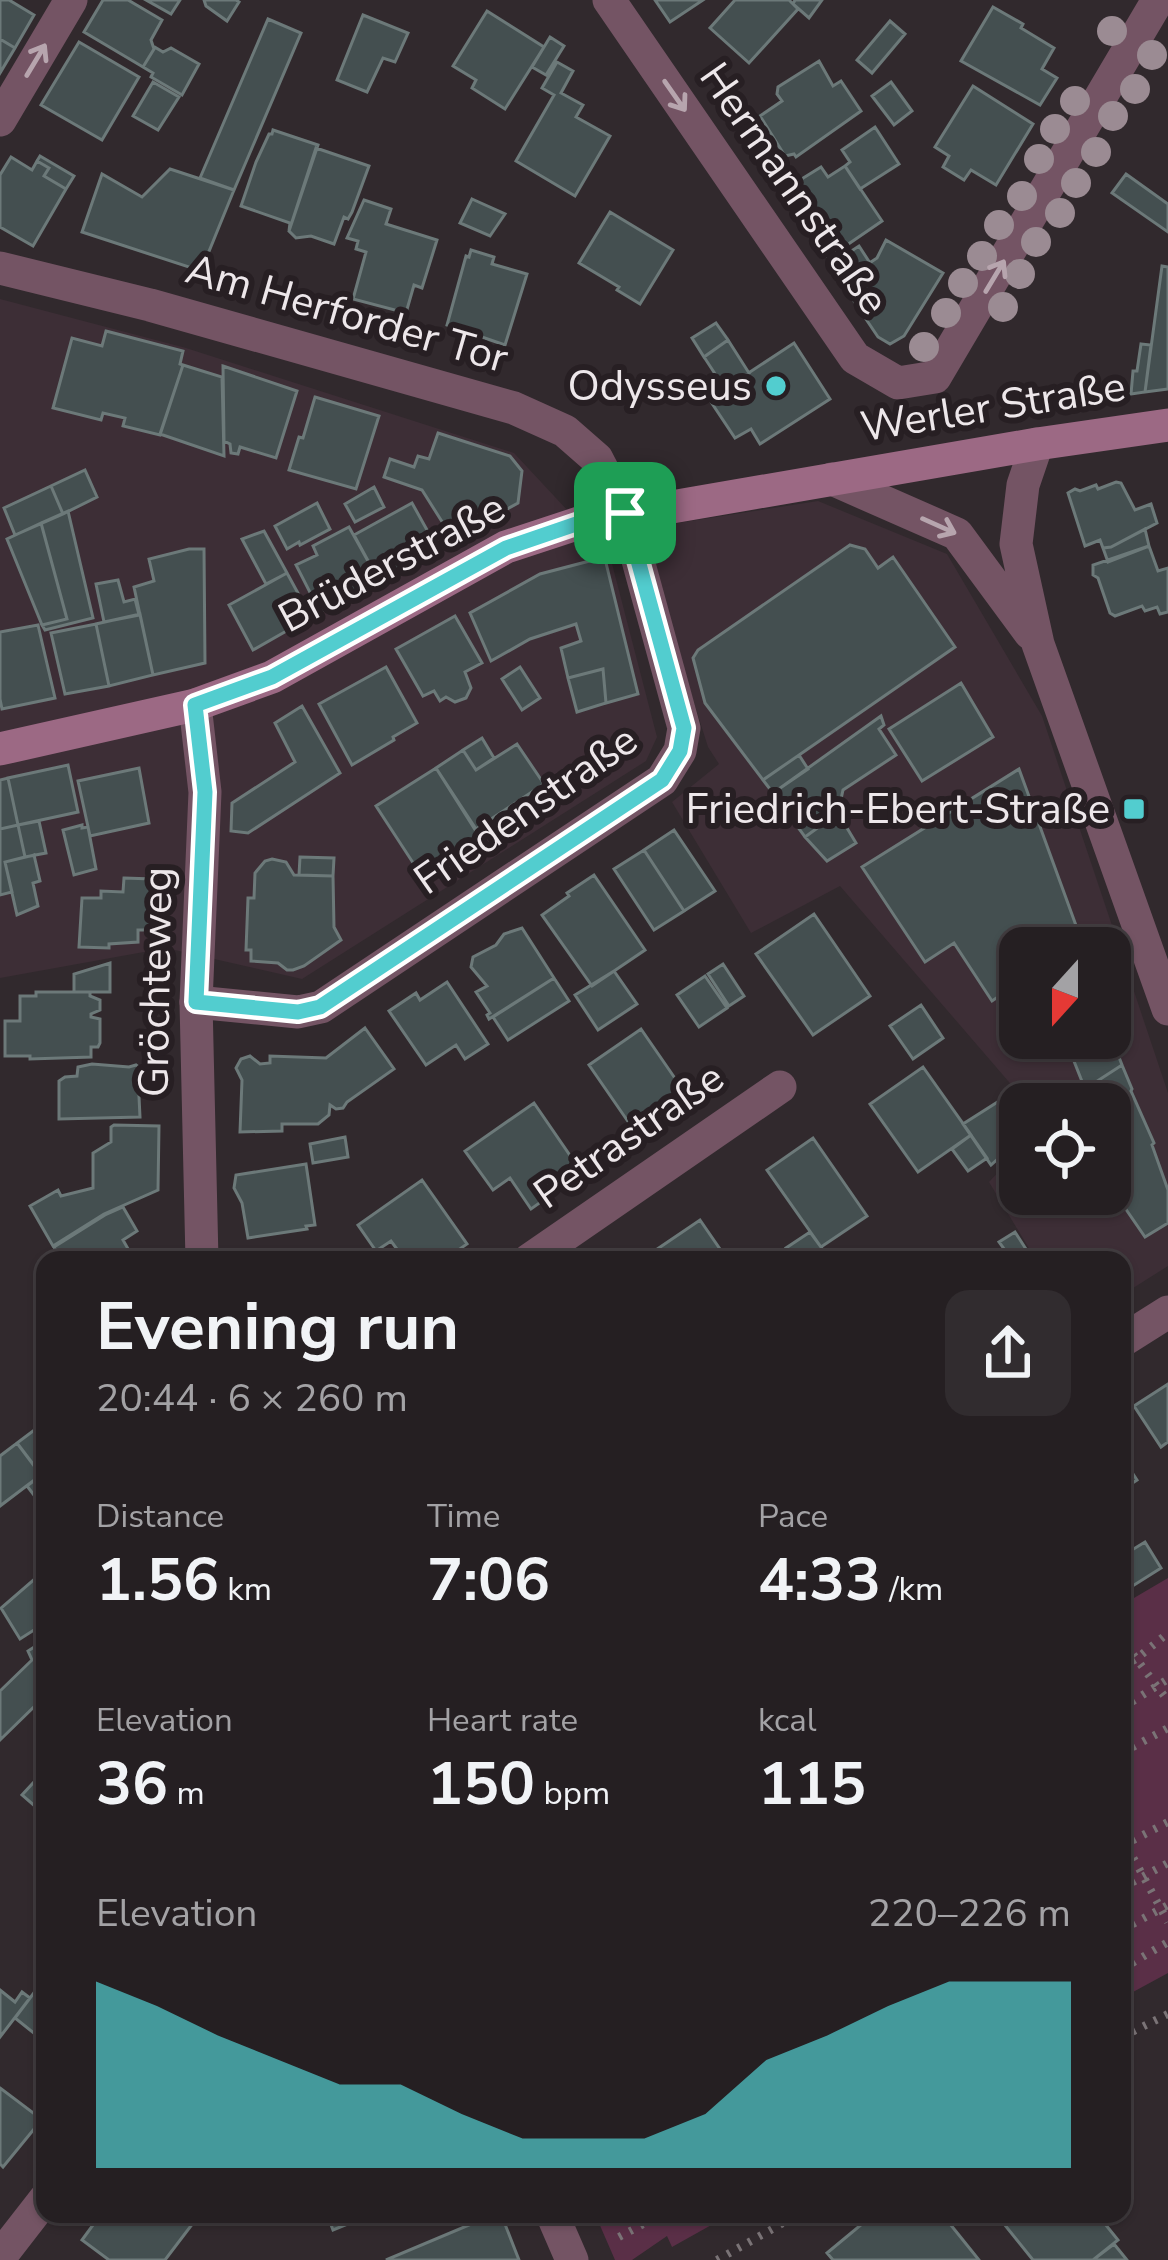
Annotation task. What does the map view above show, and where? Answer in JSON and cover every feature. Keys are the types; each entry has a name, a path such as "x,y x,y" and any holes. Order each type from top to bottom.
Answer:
{"main road":[{"name":"Werler Straße","path":"832,479 1168,425"},
{"name":"Brüderstraße","path":"0,749 195,705 272,677 506,548 579,523 832,479"}],"street":[{"path":"0,120 71,0"},
{"name":"Hermannstraße","path":"609,0 855,358 898,382 935,376 1158,0"},
{"name":"Am Herforder Tor","path":"0,268 151,305 514,408 565,431 596,459 625,513"},
{"path":"1036,444 1022,485 1016,544 1038,644 1168,1009"},
{"path":"832,479 957,534 1038,644"},
{"name":"Friedenstraße","path":"196,1002 298,1012 320,1007 662,780 680,751 684,728 625,513"},
{"name":"Gröchteweg","path":"195,705 205,792 196,1002 202,1251"},
{"name":"Petrastraße","path":"542,1251 780,1087"},
{"path":"1131,1335 1168,1312"},
{"path":"0,2257 36,2211"},
{"path":"556,2223 572,2260"}],"path":[{"path":"1131,1662 1168,1633"},
{"path":"1131,1652 1168,1700"},
{"path":"1131,1703 1168,1679"},
{"path":"1131,1748 1168,1728"},
{"path":"1131,1838 1168,1822"},
{"path":"1131,1856 1164,1907 1168,1922"},
{"path":"1131,1883 1168,1863"},
{"path":"1131,1925 1164,1907"},
{"path":"1131,1964 1168,1942"},
{"path":"1131,2032 1168,2014"},
{"path":"619,2237 645,2223"},
{"path":"717,2260 783,2223"}],"shaded area":[{"path":"0,299 186,348 514,453 610,556 657,737 646,761 302,979 166,948 0,978"},
{"path":"818,501 947,554 1042,716 1113,927 999,927 999,1059 1131,1059 1131,982 1168,1093 1168,1266 1131,1289 1131,1251 1031,1251 1009,1215 1131,1215 1131,1083 1010,1083 840,886 751,933 672,802 719,764 708,747 639,529"},
{"path":"999,1171 999,1199 989,1182"},
{"path":"1168,1578 1168,1973 1131,1993 1131,1600"},
{"path":"599,2223 715,2223 672,2247 667,2236 632,2260 615,2260"}],"building":[{"path":"0,0 9,0 34,15 15,48 0,39"},
{"path":"103,0 128,0 162,20 143,67 84,32"},
{"path":"146,0 180,0 171,14"},
{"path":"204,0 236,0 239,2 227,21"},
{"path":"655,0 703,0 670,22"},
{"path":"735,0 789,0 798,9 749,63 710,28"},
{"path":"795,0 822,0 809,18 793,4"},
{"path":"993,7 1054,48 1042,69 1057,78 1040,105 961,61"},
{"path":"487,11 544,47 505,109 472,88 476,80 453,66"},
{"path":"363,15 408,33 395,62 383,58 367,92 337,80"},
{"path":"268,19 301,33 234,190 200,178"},
{"path":"890,21 905,34 872,73 857,60"},
{"path":"550,37 564,46 546,75 532,67"},
{"path":"0,39 15,48 0,73"},
{"path":"79,42 139,77 102,140 41,105"},
{"path":"153,46 163,52 171,48 199,64 182,95 143,67"},
{"path":"819,61 833,86 841,81 861,111 796,157 785,156 760,116 782,101 778,87"},
{"path":"557,62 573,71 561,93 583,105 576,117 610,136 575,196 516,161 554,95 542,88"},
{"path":"153,82 179,97 158,130 133,116"},
{"path":"891,82 912,111 894,125 872,96"},
{"path":"973,86 1033,124 996,185 971,170 964,180 943,167 949,156 935,147"},
{"path":"875,127 899,164 860,189 845,166 850,162 842,150"},
{"path":"273,130 318,145 289,231 290,223 241,206"},
{"path":"316,148 369,166 334,244 311,236 296,238 289,231"},
{"path":"40,156 74,176 66,189 44,176 49,168 37,161"},
{"path":"11,157 32,170 37,161 49,168 44,176 66,189 33,246 0,227 0,175"},
{"path":"845,166 882,221 828,258 789,202 806,191 800,180 821,167 828,177"},
{"path":"170,169 234,190 201,271 82,232 102,174 142,197"},
{"path":"1126,174 1168,204 1168,232 1112,193"},
{"path":"472,199 505,214 490,236 460,223"},
{"path":"364,200 391,209 386,224 437,240 422,288 414,285 406,313 353,299 366,252 356,249 358,241 347,238"},
{"path":"610,212 673,250 640,304 579,263"},
{"path":"886,240 943,273 904,336 890,344 878,337 841,282 877,258"},
{"path":"859,246 870,263 841,282 830,265"},
{"path":"471,250 494,257 492,264 527,274 505,345 447,325"},
{"path":"1162,266 1168,267 1168,389 1145,392"},
{"path":"716,323 728,340 704,357 692,338"},
{"path":"106,331 183,351 183,365 160,435 123,426 125,418 103,413 101,420 53,408 72,338 102,346"},
{"path":"728,340 749,373 725,389 704,357"},
{"path":"794,343 830,399 760,444 751,429 735,438 709,399"},
{"path":"1141,344 1151,345 1145,392 1131,394 1133,371 1137,371"},
{"path":"183,365 222,377 224,456 160,434"},
{"path":"223,366 297,391 276,458 240,447 238,454 231,453 230,444 224,441"},
{"path":"315,397 379,416 356,489 289,470"},
{"path":"438,433 510,456 522,471 518,503 453,539 422,490 384,477 390,459 414,467 418,456 429,459"},
{"path":"85,470 97,497 63,514 51,486"},
{"path":"1116,482 1135,510 1151,504 1157,523 1111,547 1103,548 1100,540 1085,546 1068,493"},
{"path":"51,486 63,514 15,535 4,508"},
{"path":"374,487 384,507 355,522 345,504"},
{"path":"317,503 330,529 287,549 275,526"},
{"path":"412,503 437,548 378,579 354,535"},
{"path":"68,511 93,618 45,630 42,625 67,619 41,523"},
{"path":"41,523 67,619 42,625 7,539"},
{"path":"349,527 378,579 320,612 296,565 317,555 313,546"},
{"path":"1145,529 1149,546 1108,562 1103,548"},
{"path":"264,531 287,573 266,584 242,539"},
{"path":"850,545 865,549 878,568 893,557 955,647 763,780 705,703 693,658"},
{"path":"1149,546 1158,571 1168,568 1168,612 1160,614 1157,607 1145,611 1142,606 1115,616 1093,575 1093,565"},
{"path":"204,549 205,663 153,675 134,587 154,581 149,559"},
{"path":"601,558 638,694 606,703 603,669 568,678 561,648 581,641 576,624 530,639 491,661 470,613 540,574"},
{"path":"287,573 311,617 253,650 229,605"},
{"path":"118,580 124,602 135,599 139,615 104,622 96,584"},
{"path":"140,614 153,675 109,686 96,624"},
{"path":"455,616 482,663 465,672 471,688 466,698 440,701 434,691 423,696 396,649"},
{"path":"96,624 109,686 65,694 51,633"},
{"path":"38,625 55,698 2,709 0,632"},
{"path":"386,667 417,723 352,765 319,704"},
{"path":"520,667 540,698 522,710 502,679"},
{"path":"603,669 606,703 577,712 568,678"},
{"path":"961,683 993,737 922,781 889,729"},
{"path":"302,706 340,773 248,833 231,831 232,803 295,762 275,723"},
{"path":"881,716 884,725 879,729 896,755 843,790 838,813 805,837 773,793"},
{"path":"482,738 494,758 476,770 463,750"},
{"path":"517,744 544,784 476,829 436,768 463,750 476,770"},
{"path":"799,755 808,769 773,793 763,780"},
{"path":"68,765 78,812 18,825 8,778"},
{"path":"139,768 149,823 90,836 78,781"},
{"path":"436,768 479,836 454,853 451,867 442,871 433,867 421,875 376,806"},
{"path":"1019,769 1077,927 999,927 999,996 992,1001 954,943 925,962 862,867"},
{"path":"8,778 18,825 0,829 0,780"},
{"path":"838,813 856,843 827,861 805,837"},
{"path":"39,821 46,853 25,857 18,825"},
{"path":"18,825 25,857 5,862 12,892 0,895 0,829"},
{"path":"88,827 96,869 74,875 63,830"},
{"path":"674,830 715,891 684,911 644,850"},
{"path":"644,850 684,911 654,930 614,869"},
{"path":"34,855 40,881 33,883 38,906 17,915 5,862"},
{"path":"300,857 334,858 333,876 299,875"},
{"path":"272,859 286,862 294,875 333,876 334,927 341,940 293,970 278,963 251,961 251,950 246,950 248,898 254,898 255,873"},
{"path":"594,875 645,950 592,986 542,915"},
{"path":"124,878 152,879 158,889 150,930 138,930 138,942 79,947 82,898 101,898 101,891 123,892"},
{"path":"814,914 870,996 813,1035 756,954"},
{"path":"522,928 554,978 489,1019 476,992 487,986 471,967 473,957 496,945 504,934"},
{"path":"110,963 110,992 74,992 74,974"},
{"path":"723,964 744,996 729,1006 708,974"},
{"path":"614,971 637,1004 598,1030 575,995"},
{"path":"705,976 727,1008 699,1027 677,995"},
{"path":"554,978 569,1001 508,1040 493,1017"},
{"path":"447,982 488,1044 465,1059 456,1045 426,1065 389,1011 416,993 420,1000"},
{"path":"36,992 90,992 100,1000 100,1010 91,1017 100,1019 100,1043 91,1047 91,1057 5,1056 5,1021 20,1021 20,996 36,996"},
{"path":"921,1005 943,1038 913,1059 890,1026"},
{"path":"365,1028 394,1069 343,1108 330,1105 329,1115 318,1124 282,1124 282,1131 240,1132 242,1080 236,1068 241,1059 250,1056 260,1064 270,1063 270,1056 326,1058"},
{"path":"641,1029 690,1100 638,1136 589,1065"},
{"path":"1073,1059 1120,1059 1122,1065 1094,1083 1083,1083"},
{"path":"1122,1065 1130,1083 1094,1083"},
{"path":"78,1067 140,1068 140,1117 59,1119 59,1081 77,1076"},
{"path":"923,1067 971,1135 918,1172 870,1104"},
{"path":"1131,1091 1168,1190 1168,1223 1145,1237 1130,1215"},
{"path":"999,1101 999,1158 991,1165 963,1124"},
{"path":"534,1103 582,1173 531,1209 510,1178 493,1190 465,1151"},
{"path":"114,1125 159,1126 158,1190 104,1214 53,1246 30,1206 58,1190 61,1196 93,1188 93,1153 111,1142"},
{"path":"971,1135 987,1158 968,1171 952,1149"},
{"path":"345,1137 348,1157 313,1163 310,1144"},
{"path":"813,1138 867,1216 821,1247 767,1170"},
{"path":"306,1164 315,1225 248,1238 242,1203 234,1188 236,1175"},
{"path":"422,1180 467,1244 457,1251 398,1251 391,1241 376,1251 358,1225"},
{"path":"123,1207 137,1231 123,1240 129,1251 56,1251 54,1247"},
{"path":"700,1220 721,1251 654,1251"},
{"path":"810,1232 823,1251 788,1251"},
{"path":"1015,1232 1027,1251 1006,1251 999,1242"},
{"path":"1168,1384 1168,1442 1161,1447 1134,1406"},
{"path":"36,1429 36,1468 17,1443"},
{"path":"17,1443 36,1468 36,1479 0,1506 0,1456"},
{"path":"1145,1542 1161,1568 1131,1587 1131,1551"},
{"path":"36,1578 36,1629 20,1639 1,1608"},
{"path":"36,1646 36,1705 0,1740 0,1691 32,1660 28,1651"},
{"path":"36,1780 36,1807 22,1795"},
{"path":"0,1990 15,2002 22,1992 30,1998 0,2037"},
{"path":"36,1990 36,2035 15,2018"},
{"path":"0,2088 36,2115 36,2127 3,2167"},
{"path":"94,2223 193,2223 165,2260 109,2260 82,2240"},
{"path":"474,2223 505,2223 519,2260 386,2260"},
{"path":"863,2223 949,2223 979,2260 833,2260 827,2253"},
{"path":"1003,2223 1104,2223 1118,2240 1093,2260 1033,2260"},
{"path":"1114,2244 1127,2260 1093,2260"}],"place":[{"name":"Odysseus","path":"776,386"},
{"name":"Friedrich-Ebert-Straße","path":"1134,809"}],"route":[{"path":"625,513 684,728 680,751 662,780 320,1007 298,1012 196,1002 205,792 195,705 272,677 506,548 625,513"}]}
